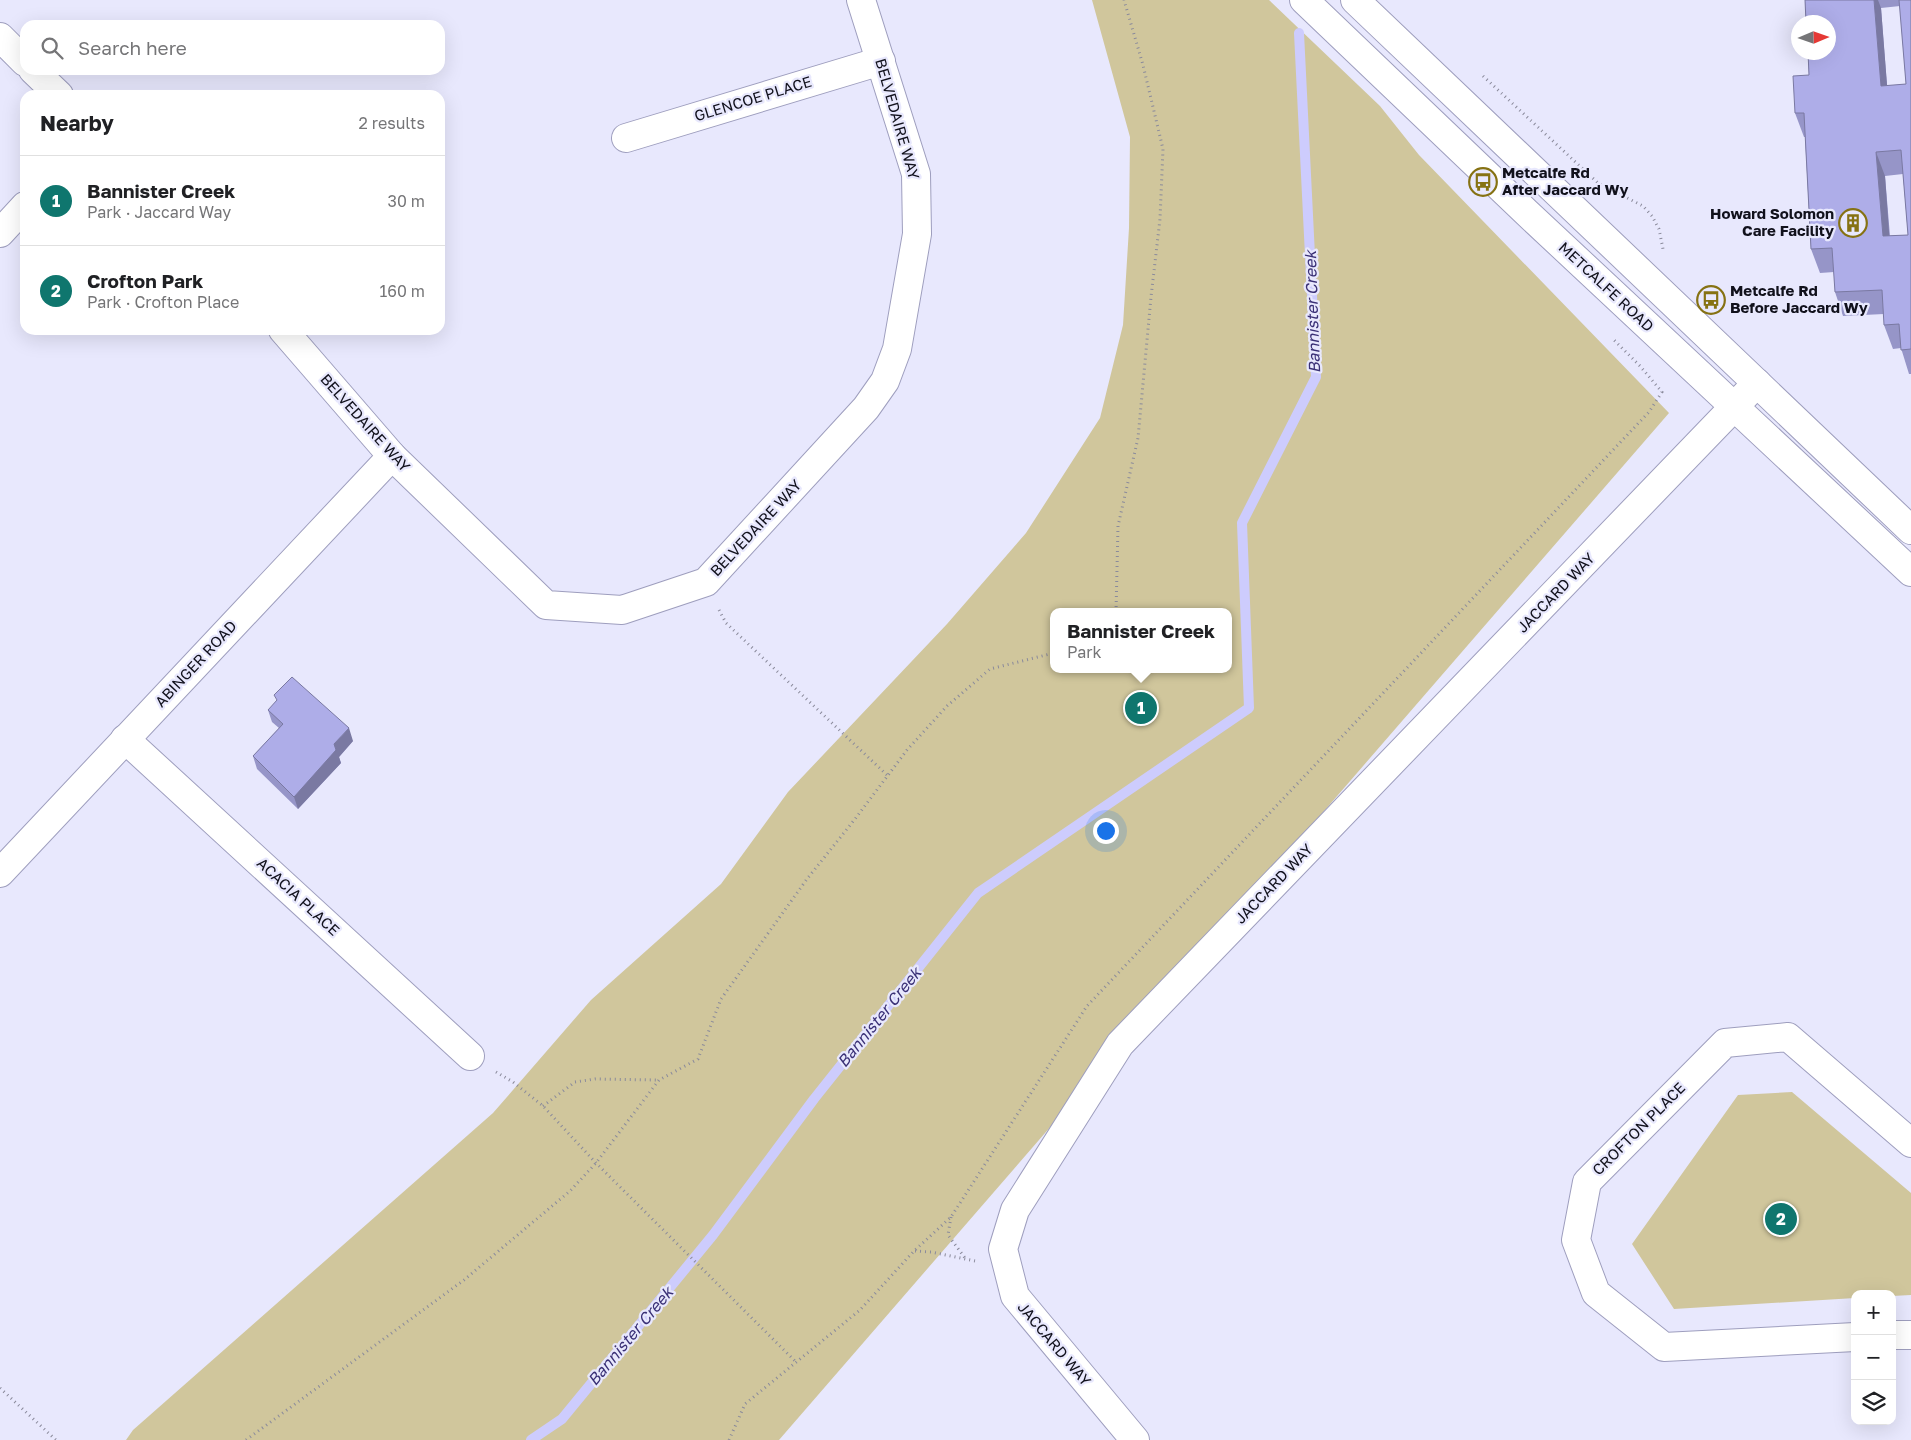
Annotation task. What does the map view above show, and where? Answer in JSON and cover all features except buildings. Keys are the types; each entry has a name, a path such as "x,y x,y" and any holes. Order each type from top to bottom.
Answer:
{"street":[{"name":"BELVEDAIRE WAY","path":"287,335 392,456 546,605 622,610 706,582 866,408 884,381 898,349 917,234 916,174 861,0"},
{"name":"METCALFE ROAD","path":"1304,0 1911,572"},
{"path":"1355,0 1911,530"},
{"path":"0,37 20,57"},
{"name":"GLENCOE PLACE","path":"626,138 881,61"},
{"path":"38,75 54,90"},
{"path":"0,233 20,211"},
{"name":"JACCARD WAY","path":"1135,1440 1015,1296 1003,1249 1015,1210 1120,1044 1757,383"},
{"name":"ABINGER ROAD","path":"0,873 392,456"},
{"name":"ACACIA PLACE","path":"126,739 470,1056"},
{"name":"CROFTON PLACE","path":"1851,1337 1664,1347 1596,1293 1576,1240 1586,1182 1725,1043 1788,1037 1911,1143"},
{"path":"1896,1336 1911,1334"}],"path":[{"path":"1116,608 1118,526 1138,438 1160,219 1163,149 1143,65 1124,0"},
{"path":"729,1440 745,1404 860,1310 914,1251 951,1218 1087,1006 1649,412 1662,392 1611,336"},
{"path":"706,582 726,623 887,775"},
{"path":"246,1440 464,1280 570,1191 596,1163 659,1080 698,1059 721,999 806,879 855,819 907,750 947,706 990,669 1050,654"},
{"path":"470,1056 513,1082 543,1106 596,1163 797,1363"},
{"path":"543,1106 575,1082 595,1078 659,1080"},
{"path":"951,1218 948,1235 966,1258"},
{"path":"914,1251 966,1258 1009,1273"},
{"path":"0,1388 56,1440"}],"shaded area":[{"name":"Bannister Creek","path":"1092,0 1269,0 1380,106 1419,155 1669,413 779,1440 126,1440 133,1430 493,1113 591,1000 721,884 788,792 947,624 1026,533 1100,418 1123,325 1129,228 1130,137"},
{"path":"1792,1092 1911,1193 1911,1295 1896,1296 1896,1290 1851,1290 1851,1298 1674,1309 1632,1244 1738,1095"}],"waterway":[{"name":"Bannister Creek","path":"531,1440 562,1419 713,1235 814,1099 978,893 1249,708 1242,523 1316,377 1299,33"}],"place":[{"name":"Metcalfe Rd After Jaccard Wy","path":"1483,182"},
{"name":"Howard Solomon Care Facility","path":"1853,223"},
{"name":"Metcalfe Rd Before Jaccard Wy","path":"1711,300"},
{"name":"Bannister Creek","path":"1141,708"},
{"name":"Crofton Park","path":"1781,1219"}]}
